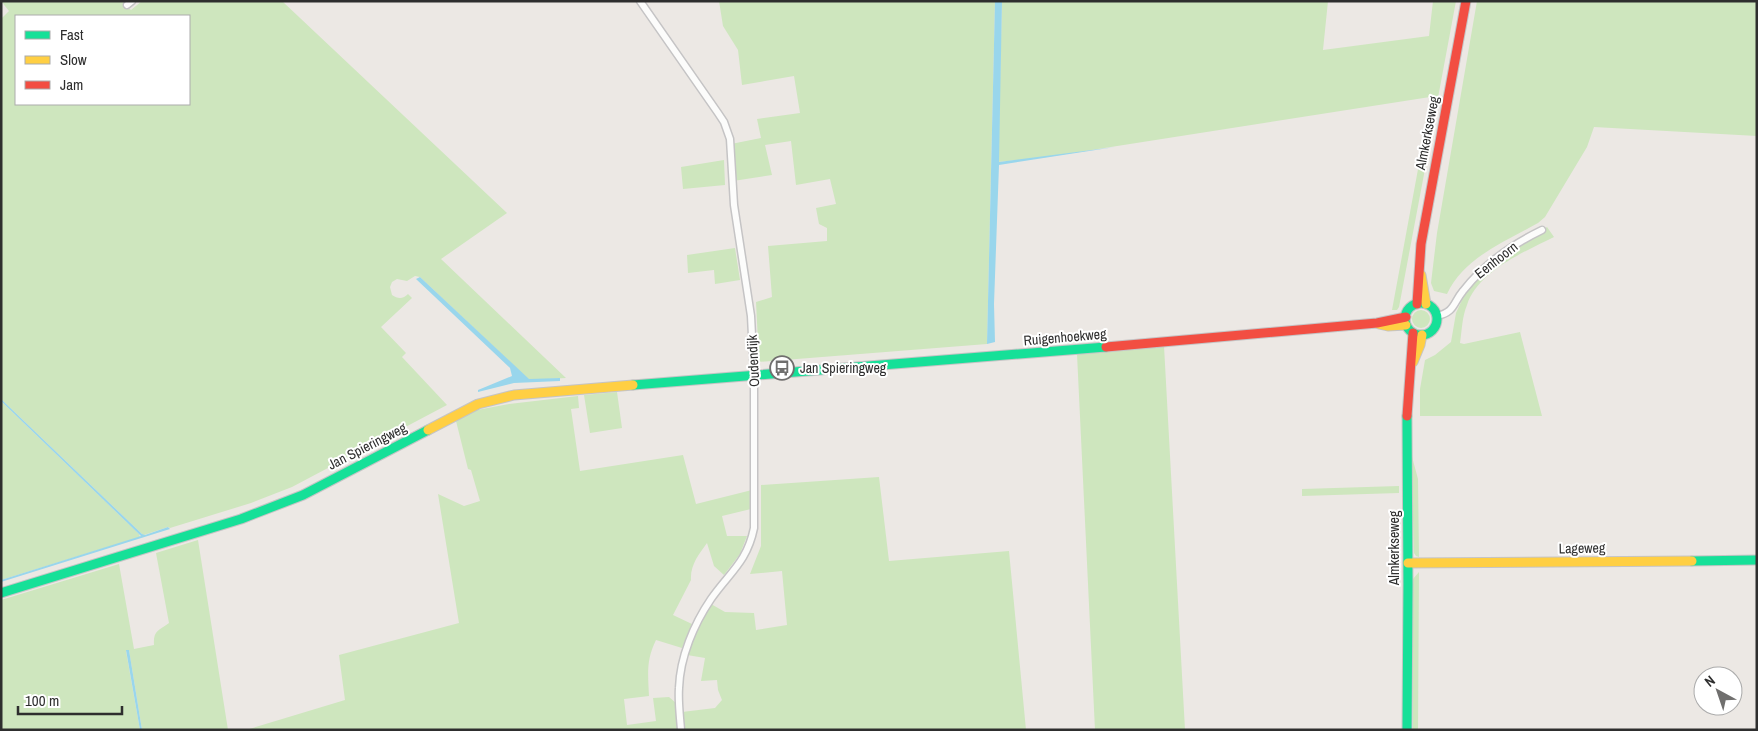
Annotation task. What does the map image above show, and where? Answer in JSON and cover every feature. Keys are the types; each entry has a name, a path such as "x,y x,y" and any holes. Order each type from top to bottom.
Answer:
{"street":[{"name":"Oudendijk","path":"640,1 724,122 730,139 734,205 751,316 754,375 754,528 752,541 746,554 711,598 690,640 679,686 681,730"},
{"name":"Almkerkseweg","path":"1421,304 1421,244 1466,1"},
{"name":"Eenhoorn","path":"1437,316 1446,314 1453,308 1460,294 1481,270 1519,242 1542,230"},
{"path":"1421,304 1433,309 1437,316 1435,327 1427,334 1417,334 1406,321 1412,307 1421,304"},
{"name":"Ruigenhoekweg","path":"754,375 1377,323 1388,326 1406,321"},
{"name":"Almkerkseweg","path":"1407,730 1407,421 1411,367 1420,345 1417,334"},
{"name":"Jan Spieringweg","path":"1,593 181,539 276,507 478,404 514,395 754,375"},
{"name":"Lageweg","path":"1408,563 1757,560"}],"green space":[{"path":"1,1 126,1 124,4 131,10 142,1 282,1 507,213 441,259 566,378 529,380 420,277 415,276 407,281 397,279 392,282 390,287 392,295 400,298 408,294 412,298 381,327 406,353 402,357 447,405 292,487 251,503 170,528 142,534 1,399 1,19 9,11"},
{"path":"719,1 995,1 987,344 759,362 756,302 772,297 768,246 827,241 827,228 819,224 816,208 836,204 830,179 796,185 791,141 765,145 772,175 733,181 731,144 761,138 757,119 800,113 794,76 742,85 738,50 723,26"},
{"path":"1002,1 1328,1 1323,50 1429,36 1433,1 1456,1 1429,146 1422,145 1430,97 1047,157 998,162"},
{"path":"1477,1 1757,1 1757,136 1594,127 1587,147 1545,217 1475,260 1454,281 1447,294 1434,291 1431,283 1437,233"},
{"path":"1421,153 1428,154 1399,307 1397,310 1392,310"},
{"path":"724,160 725,185 683,189 681,167"},
{"path":"1547,227 1554,237 1503,264 1481,282 1467,305 1460,343 1464,344 1520,332 1542,416 1420,416 1420,389 1425,360 1435,355 1451,342 1456,313 1466,291 1496,260"},
{"path":"735,248 740,280 715,284 714,270 688,273 687,255"},
{"path":"1417,310 1425,310 1430,315 1428,326 1417,328 1412,323 1412,315"},
{"path":"1164,346 1185,730 1095,730 1077,354"},
{"path":"617,392 622,428 590,433 584,395"},
{"path":"578,396 579,408 571,409 580,471 683,455 696,504 752,490 751,509 722,516 727,536 747,536 740,554 724,575 714,566 707,543 696,560 692,569 691,580 673,615 692,624 682,648 656,640 649,661 649,696 624,699 627,725 656,721 653,698 669,697 676,703 678,730 246,730 345,700 339,655 459,623 438,494 464,506 480,501 471,470 468,469 455,417 477,410 509,404"},
{"path":"1,401 139,534 140,537 1,580"},
{"path":"1411,453 1418,479 1419,557 1414,553"},
{"path":"879,477 889,561 1009,551 1026,730 683,730 682,712 715,708 722,700 717,680 701,681 705,658 687,655 697,629 711,604 725,612 754,613 756,630 787,625 782,571 750,574 761,546 761,485"},
{"path":"1399,486 1399,493 1302,496 1302,489"},
{"path":"198,540 228,730 142,730 129,650 126,651 140,730 1,730 1,600 119,564 134,649 154,645 155,634 169,623 156,553"},
{"path":"1419,572 1418,730 1413,730 1413,579"}],"water":[{"path":"995,1 1002,1 999,162 1115,147 999,165 994,304 995,342 987,344"},
{"path":"420,277 529,379 560,378 560,381 514,383 478,392 478,390 512,376 510,368 416,279"},
{"path":"1,399 142,534 145,535 168,527 170,529 1,582 1,580 141,536"},
{"path":"126,650 129,650 142,730 140,730"}],"traffic: fast":[{"path":"1421,303 1427,304 1432,308 1436,313 1437,319 1436,325 1432,330 1427,334 1421,335 1415,334 1410,330 1406,325 1405,319 1406,313 1410,308 1415,304 1421,303"},
{"path":"633,385 1106,347"},
{"path":"1407,416 1407,730"},
{"path":"1,593 241,519 303,495 428,430"},
{"path":"1692,561 1757,560"}],"traffic: slow":[{"path":"1421,275 1426,304"},
{"path":"1379,324 1388,326 1406,325"},
{"path":"1413,362 1422,335"},
{"path":"428,430 478,404 514,395 633,385"},
{"path":"1408,563 1692,561"}],"traffic: jam":[{"path":"1417,304 1421,244 1466,1"},
{"path":"1106,347 1377,323 1406,317"},
{"path":"1407,416 1413,333"}],"place":[{"name":"Jan Spieringweg","path":"782,368"}]}
